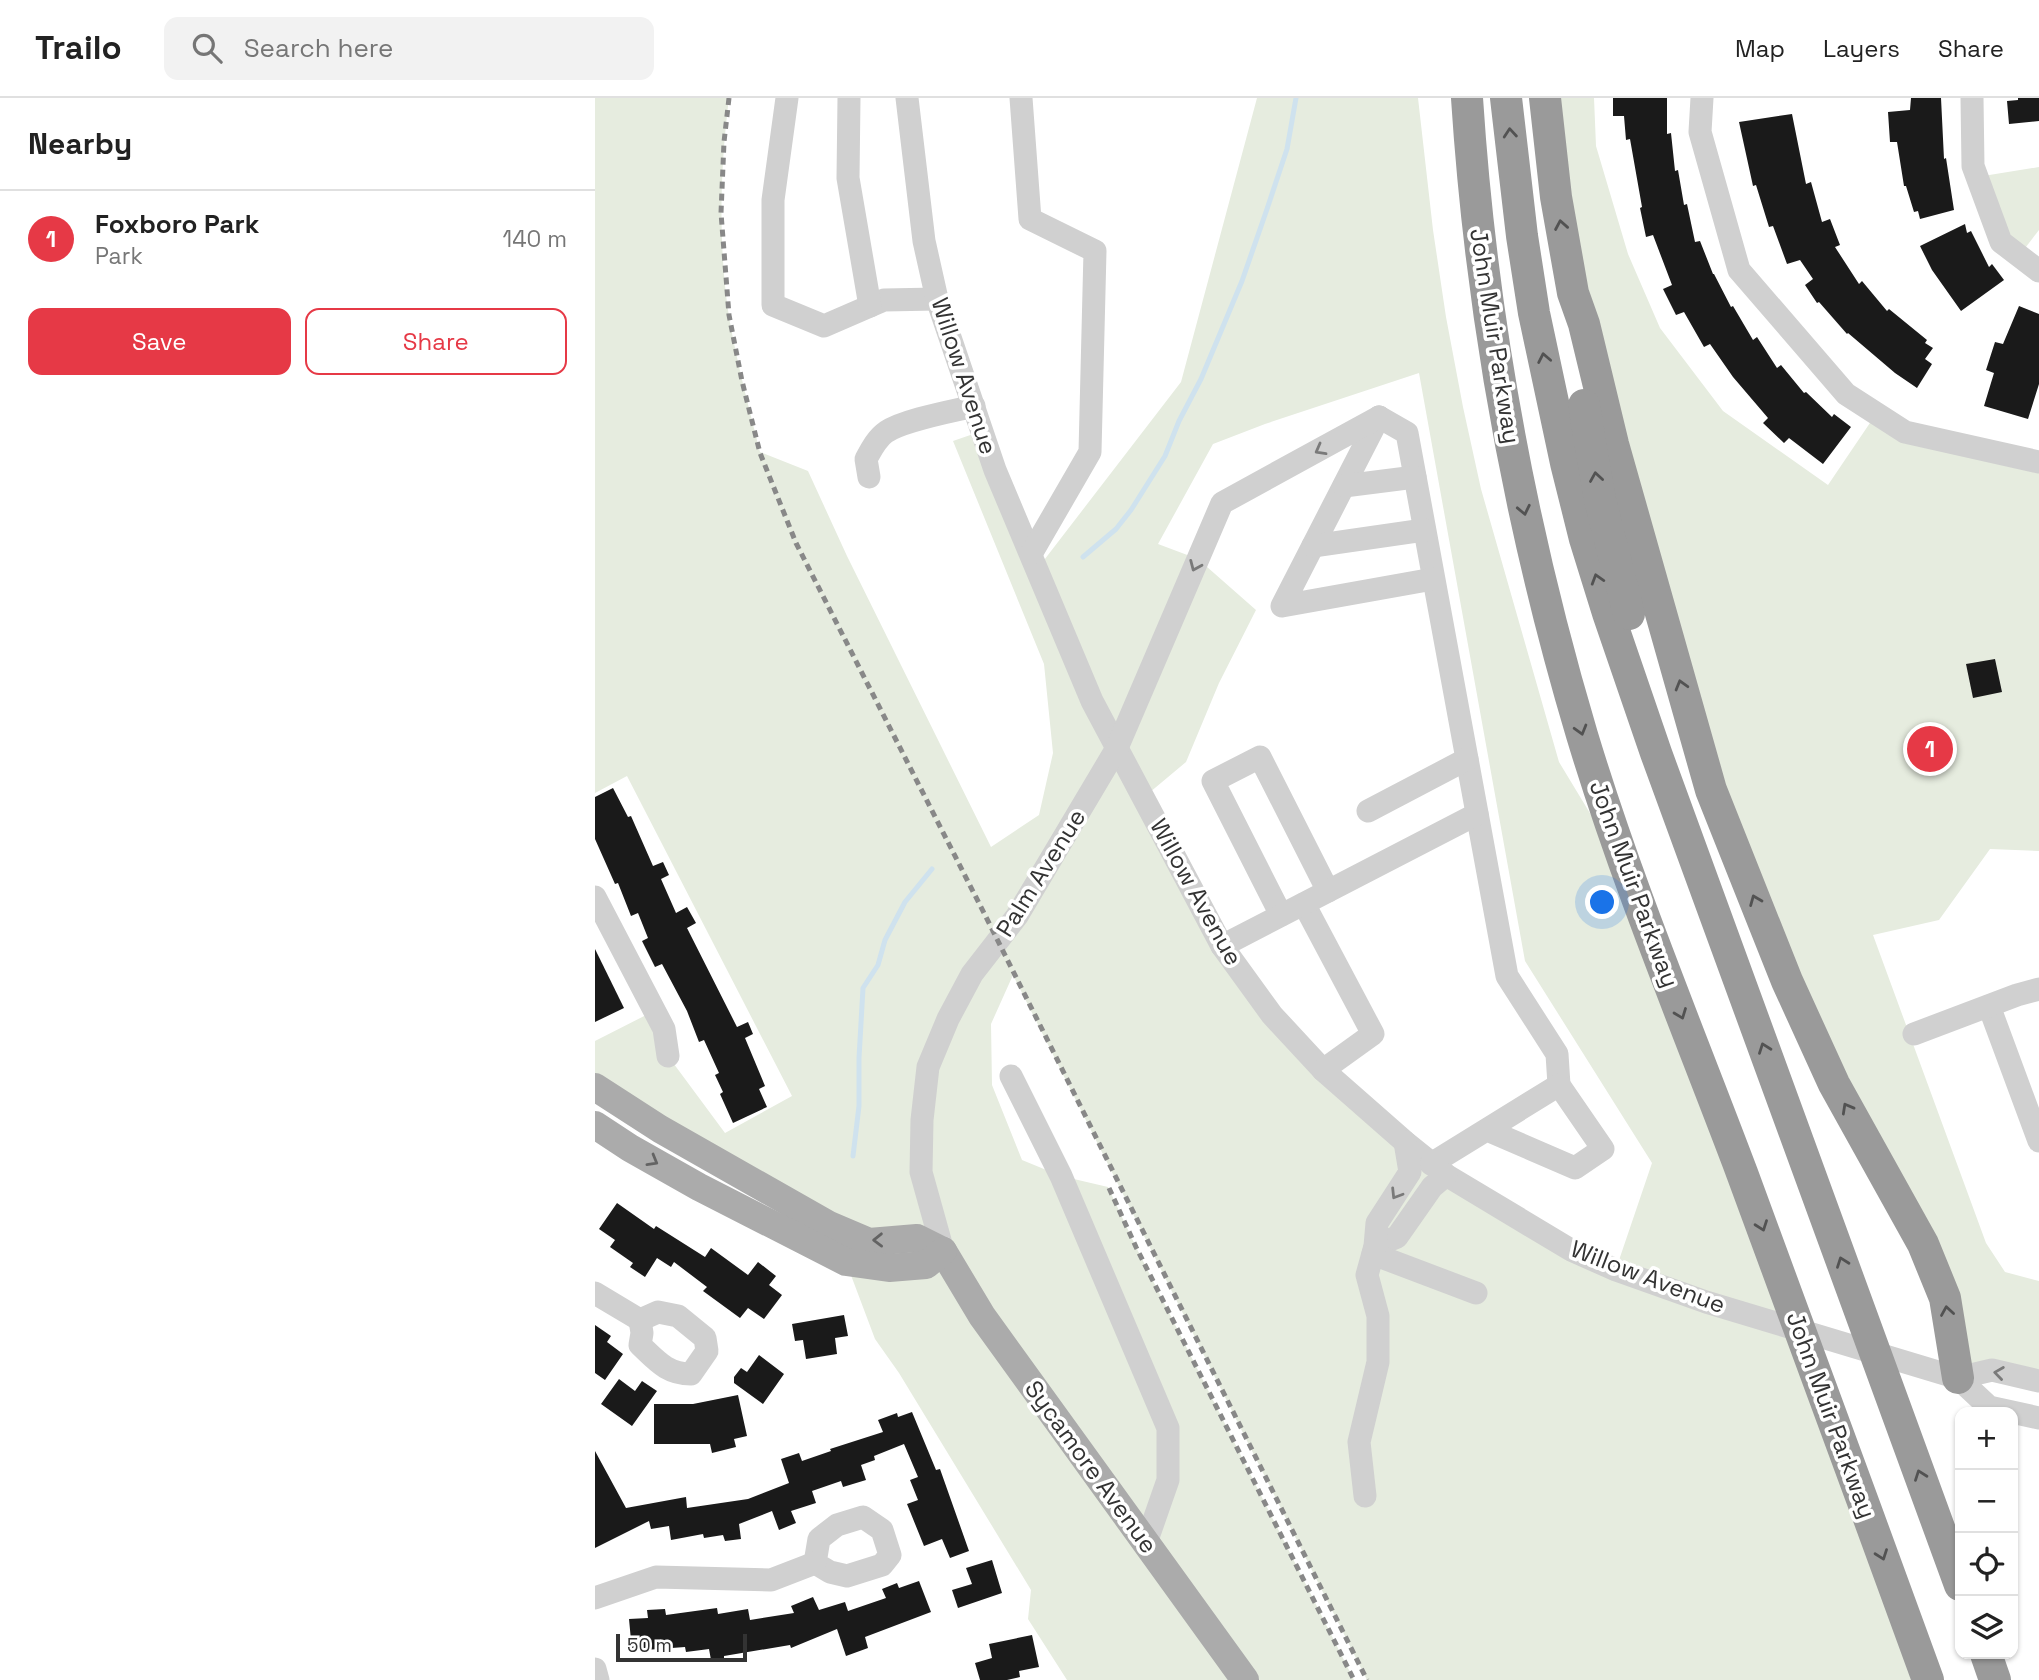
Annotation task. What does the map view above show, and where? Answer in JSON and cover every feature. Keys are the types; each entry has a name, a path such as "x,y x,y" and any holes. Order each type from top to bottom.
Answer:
{"highway":[{"name":"John Muir Parkway","path":"1467,98 1480,244 1508,430 1543,591 1583,737 1631,881 1794,1313 1928,1680"},
{"name":"John Muir Parkway","path":"1506,98 1520,223 1534,313 1585,539 1683,829 1955,1571"},
{"path":"1545,98 1556,197 1573,293 1584,324 1613,444 1711,790 1787,981 1834,1084 1923,1244 1945,1298 1944,1374"},
{"path":"1573,293 1571,325 1600,500 1683,829"},
{"path":"1988,1659 1995,1680"}],"main road":[{"path":"595,1087 671,1135 829,1226 869,1242 917,1238 943,1251 926,1265 889,1268 846,1262 699,1187 595,1125"},
{"name":"Sycamore Avenue","path":"943,1251 982,1316 1245,1680"}],"street":[{"path":"787,98 773,200 773,304 824,326 884,300 937,299"},
{"path":"849,98 848,178 870,306"},
{"name":"Willow Avenue","path":"907,98 924,241 937,299 995,470 1092,701 1222,946 1272,1015 1323,1070 1438,1169 1571,1250 1616,1270 1706,1302 1944,1374 1989,1407 2039,1418"},
{"path":"1021,98 1030,219 1095,251 1090,452 1031,554"},
{"path":"1702,98 1700,132 1739,270 1846,394 1905,432 2039,462"},
{"path":"1972,98 1973,166 2001,242 2039,271"},
{"path":"869,477 866,459 886,432 907,423 974,406"},
{"path":"1433,579 1282,606 1379,418 1407,433 1507,976 1557,1054 1559,1085 1603,1149 1575,1168 1487,1130"},
{"name":"Palm Avenue","path":"943,1251 921,1172 922,1120 928,1068 948,1019 972,974 1017,916 1117,748 1222,503 1379,418"},
{"path":"1344,486 1415,477"},
{"path":"1313,546 1425,530"},
{"path":"1280,915 1213,781 1248,763 1260,757 1328,891"},
{"path":"1368,811 1467,759"},
{"path":"1222,946 1477,814"},
{"path":"595,897 664,1030 668,1056"},
{"path":"1304,904 1373,1034 1323,1070"},
{"path":"1913,1034 2039,989"},
{"path":"1989,1006 2039,1141"},
{"path":"1011,1076 1061,1177 1168,1428 1168,1480 1146,1543"},
{"path":"1374,1250 1397,1237 1432,1187 1438,1169 1487,1130 1559,1085"},
{"path":"1365,1496 1359,1443 1378,1362 1378,1316 1367,1275 1374,1250 1377,1223 1410,1172 1405,1142"},
{"path":"1374,1250 1476,1293"},
{"path":"595,1293 640,1320"},
{"name":"Willow Avenue","path":"1944,1374 1992,1370 2039,1381"},
{"path":"595,1598 656,1577 771,1580 815,1563"},
{"path":"595,1669 598,1680"}],"shaded area":[{"path":"595,98 729,98 722,208 725,290 736,351 760,452 808,471 847,556 991,847 1039,815 1053,753 1044,664 953,441 982,431 1038,568 1181,382 1257,98 1418,98 1433,230 1463,407 1481,489 1559,762 1631,881 1796,1340 1927,1680 1367,1680 1013,975 991,1024 992,1085 1022,1160 1061,1176 1108,1187 1354,1680 1067,1680 1028,1619 1031,1590 899,1373 875,1339 846,1262 869,1242 595,1087 595,1041 654,1011 668,1056 725,1133 792,1096 627,776 595,793","holes":["1419,373 1525,961 1652,1163 1616,1269 1404,1142 1222,946 1143,798 1186,762 1219,683 1256,610 1198,559 1158,544 1213,444"]},
{"path":"1545,98 1594,98 1596,146 1628,254 1660,328 1723,411 1828,485 1876,414 2039,462 2039,851 1990,849 1939,920 1873,935 1986,1243 2005,1272 2039,1281 2039,1381 1958,1378 1945,1298 1834,1084 1667,638"},
{"path":"2039,167 2039,230 2019,256 1977,177"}],"building":[{"path":"1613,98 1667,98 1667,134 1671,133 1675,171 1678,170 1684,205 1687,204 1695,242 1700,241 1713,274 1731,307 1733,306 1753,340 1757,337 1777,368 1781,365 1804,393 1832,417 1834,414 1851,427 1823,464 1789,438 1784,443 1763,423 1768,418 1733,377 1710,344 1704,347 1684,312 1676,315 1663,289 1672,285 1653,235 1646,237 1630,139 1626,140 1624,116 1613,116"},
{"path":"1911,98 1941,98 1944,159 1946,158 1954,210 1920,219 1918,211 1914,212 1904,186 1897,142 1890,142 1888,112 1910,110"},
{"path":"2039,98 2039,121 2009,124 2007,101"},
{"path":"1792,114 1806,184 1811,182 1822,222 1830,219 1840,245 1835,247 1859,284 1862,281 1887,311 1889,309 1933,348 1925,359 1932,364 1917,388 1847,334 1819,302 1817,303 1805,285 1813,279 1800,260 1787,264 1773,226 1769,227 1756,185 1753,186 1739,122"},
{"path":"1965,224 1967,233 1971,231 1989,267 1992,264 2004,280 1961,311 1932,270 1920,246"},
{"path":"2019,306 2039,314 2039,384 2028,419 1984,406 1994,373 1986,370 1995,342 2003,344"},
{"path":"1995,659 2002,692 1973,698 1966,664"},
{"path":"613,788 628,817 631,816 653,866 663,862 669,875 661,879 676,913 687,907 696,923 687,928 737,1027 748,1022 753,1034 745,1038 765,1086 759,1089 767,1107 733,1123 720,1094 723,1092 715,1075 719,1073 704,1040 699,1042 687,1011 662,964 655,967 642,941 648,938 638,913 631,916 618,883 615,884 595,839 595,797"},
{"path":"595,949 624,1008 595,1022"},
{"path":"617,1203 654,1229 656,1226 705,1257 711,1248 748,1275 758,1262 776,1276 769,1285 782,1295 764,1319 748,1308 740,1318 703,1291 707,1287 674,1262 671,1267 657,1258 645,1277 630,1267 633,1263 610,1247 615,1240 599,1229"},
{"path":"844,1315 848,1336 835,1338 837,1354 806,1359 803,1340 795,1341 792,1324"},
{"path":"595,1325 611,1336 607,1342 623,1354 605,1380 595,1373"},
{"path":"759,1355 784,1374 763,1404 734,1383 734,1377 741,1368 747,1372"},
{"path":"619,1379 635,1391 642,1381 657,1391 632,1426 601,1404"},
{"path":"738,1395 747,1436 734,1439 736,1447 712,1453 710,1444 654,1444 654,1404 693,1404"},
{"path":"912,1412 936,1470 940,1469 969,1551 950,1558 942,1539 924,1546 907,1504 918,1500 910,1480 918,1477 904,1444 874,1456 875,1460 861,1465 866,1480 843,1487 841,1481 812,1491 816,1503 791,1511 796,1523 779,1530 772,1511 739,1524 741,1539 725,1541 723,1535 704,1538 703,1534 671,1540 669,1526 651,1529 649,1521 595,1548 595,1451 626,1508 686,1497 687,1508 748,1499 789,1483 781,1459 799,1453 802,1461 831,1451 830,1449 883,1432 878,1420 897,1413 898,1417"},
{"path":"992,1560 1002,1593 958,1608 952,1590 972,1584 966,1568"},
{"path":"919,1581 931,1612 865,1637 868,1648 846,1656 837,1629 791,1648 790,1645 711,1660 709,1649 686,1652 685,1647 632,1651 629,1619 648,1618 647,1610 665,1609 666,1615 717,1608 718,1614 748,1609 750,1620 794,1613 791,1606 813,1597 819,1610 845,1602 848,1611 886,1598 882,1589 897,1583 899,1588"},
{"path":"1032,1635 1039,1667 1019,1671 1020,1677 1007,1680 980,1680 975,1663 992,1658 989,1644"}],"waterway":[{"path":"1083,557 1116,529 1131,510 1165,456 1179,421 1201,379 1242,281 1266,212 1287,149 1296,98"},
{"path":"853,1156 859,1106 863,988 878,965 885,940 905,902 932,869"}],"railway":[{"path":"729,98 721,213 729,315 760,453 796,543 1367,1680"},
{"path":"1109,1188 1136,1247 1354,1680"}],"place":[{"name":"Foxboro Park","path":"1930,749"}]}
